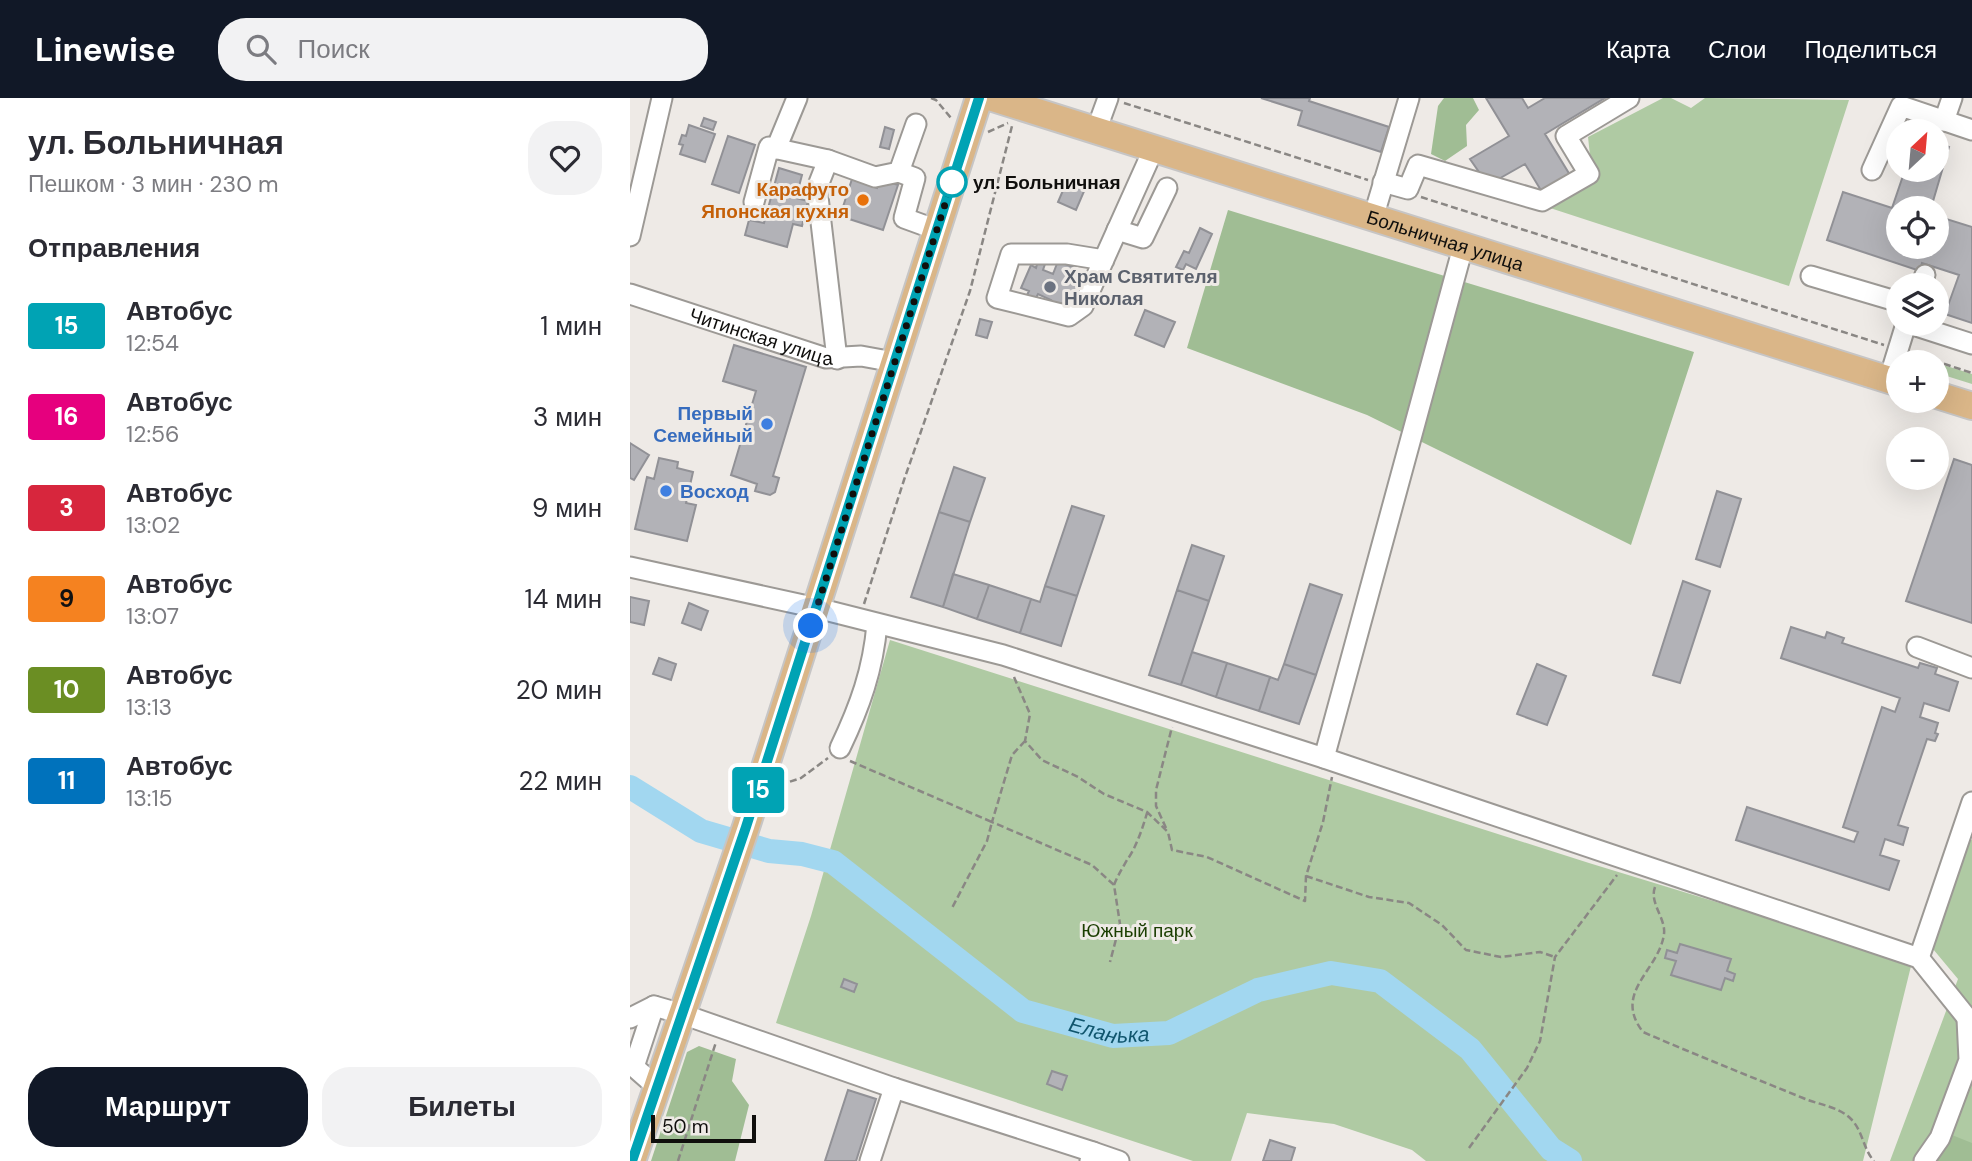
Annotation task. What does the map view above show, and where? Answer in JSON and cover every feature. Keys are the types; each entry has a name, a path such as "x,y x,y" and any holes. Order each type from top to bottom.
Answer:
{"main road":[{"path":"632,1161 746,827 979,98"},
{"name":"Больничная улица","path":"993,98 1886,379"},
{"path":"1949,395 1972,398"},
{"path":"1949,398 1972,406"}],"street":[{"path":"630,236 662,98"},
{"path":"776,149 797,98"},
{"path":"1097,131 1108,98"},
{"path":"1373,218 1409,98"},
{"path":"1383,184 1408,189 1418,165 1542,201 1589,174 1566,136 1629,98"},
{"path":"1945,119 1952,98"},
{"path":"1872,170 1902,102 1940,119"},
{"path":"1950,123 1972,130"},
{"path":"899,172 916,124"},
{"path":"754,202 769,147 828,160 875,177 899,172 915,178 904,218 937,230"},
{"path":"1104,260 1067,254 1011,254 997,298 1069,316 1083,306 1104,260 1154,148"},
{"path":"828,160 817,188 837,359"},
{"path":"1117,230 1143,239 1167,188"},
{"path":"1330,760 1463,247"},
{"path":"1811,276 1886,298"},
{"name":"Читинская улица","path":"630,294 826,358 862,356 894,362"},
{"path":"1898,349 1903,336"},
{"path":"1946,336 1972,344"},
{"path":"630,567 817,608 1003,655 1330,760 1919,958 1969,1022 1969,1060 1940,1138 1924,1161"},
{"path":"841,748 859,707 874,654 869,622"},
{"path":"1917,647 1972,668"},
{"path":"1919,958 1972,802"},
{"path":"654,1006 632,1067 657,1087"},
{"path":"630,1018 654,1006 682,1014 1091,1157 1119,1161"},
{"path":"870,1161 894,1088"}],"path":[{"path":"931,98 936,100 955,123"},
{"path":"1108,98 1383,184"},
{"path":"869,622 904,480 970,291 1014,120 983,134"},
{"path":"1413,194 1972,373"},
{"path":"952,908 988,841 1012,755 1025,741 1030,714 1003,655"},
{"path":"1177,711 1156,790 1156,806 1168,832 1172,850 1207,857 1305,901 1306,876 1324,822 1330,760"},
{"path":"1025,741 1042,760 1078,777 1104,794 1147,812 1168,832"},
{"path":"779,785 801,778 841,748"},
{"path":"841,748 840,755 844,759 1092,865 1114,885"},
{"path":"1110,962 1120,924 1114,885 1120,869 1129,859 1147,812"},
{"path":"1469,1148 1527,1068 1540,1041 1555,957 1616,877 1623,859"},
{"path":"1661,871 1652,895 1665,932 1657,954 1638,984 1632,1005 1634,1021 1643,1032 1809,1100 1841,1110 1854,1121 1863,1137 1866,1152 1874,1161"},
{"path":"1306,876 1368,897 1409,903 1442,925 1466,950 1502,957 1540,952 1555,957"},
{"path":"678,1161 721,1029"}],"green space":[{"path":"1444,98 1473,98 1479,110 1466,125 1467,146 1445,161 1431,154 1438,106"},
{"path":"1663,98 1671,98 1691,108 1705,98 1849,100 1789,286 1547,207 1592,174 1588,137"},
{"path":"1228,210 1694,352 1631,545 1367,415 1187,348"},
{"path":"1949,367 1972,374 1972,384 1949,377"},
{"name":"Южный парк","path":"890,640 1589,863 1912,962 1863,1161 1426,1161 1412,1150 1334,1124 1247,1113 1231,1161 1193,1161 776,1023 811,916"},
{"path":"1969,838 1972,840 1972,1161 1890,1161 1958,979 1933,949 1933,943"},
{"path":"699,1046 736,1059 732,1081 749,1105 735,1161 651,1161 687,1052"},
{"path":"1952,1135 1972,1143 1972,1161 1935,1161"}],"building":[{"path":"1261,98 1310,98 1309,101 1389,127 1381,152 1298,125 1302,111"},
{"path":"1486,98 1522,98 1528,108 1545,98 1605,98 1545,134 1573,180 1545,197 1525,164 1488,185 1470,159 1509,136"},
{"path":"704,118 716,122 713,130 701,126"},
{"path":"689,125 715,134 705,162 680,154 683,145 679,144 682,135 686,136"},
{"path":"885,127 894,130 889,149 880,147"},
{"path":"728,136 755,145 739,193 712,184"},
{"path":"779,168 802,175 796,198 808,201 802,226 793,224 787,247 745,235 749,220 764,223"},
{"path":"852,179 877,188 880,179 898,185 883,230 840,216"},
{"path":"1067,181 1085,189 1076,210 1058,202"},
{"path":"1901,182 1939,182 1935,196 1896,196"},
{"path":"1843,192 1886,206 1886,259 1949,259 1949,220 1972,227 1972,323 1949,315 1949,303 1959,275 1922,263 1920,271 1827,240"},
{"path":"1200,228 1212,234 1196,269 1186,264 1183,270 1176,267 1184,251 1189,253"},
{"name":"Храм Святителя Николая","path":"1038,261 1045,264 1043,270 1053,274 1058,261 1075,268 1069,282 1079,286 1070,308 1049,307 1051,300 1038,294 1035,300 1026,297 1029,291 1021,288 1031,265 1036,268"},
{"path":"1145,310 1175,322 1164,347 1135,335"},
{"path":"980,319 992,322 987,338 976,335"},
{"name":"Первый Семейный","path":"734,345 806,367 773,476 779,478 775,492 770,495 755,491 757,484 731,475 756,391 723,381"},
{"path":"630,443 649,455 634,480 630,478"},
{"name":"Восход","path":"659,458 678,462 677,468 693,472 686,503 696,505 687,541 635,529 647,477 654,479"},
{"path":"1954,459 1972,465 1972,623 1906,601 1944,490 1949,490 1949,474"},
{"path":"954,467 985,478 970,522 939,512"},
{"path":"1717,491 1741,499 1720,567 1696,559"},
{"path":"1072,506 1104,516 1077,596 1045,586"},
{"path":"939,512 970,522 943,607 911,597"},
{"path":"1192,545 1224,556 1209,601 1177,590"},
{"path":"953,574 989,585 977,619 943,607"},
{"path":"1683,581 1710,591 1680,683 1653,675"},
{"path":"1310,584 1342,595 1316,675 1284,664"},
{"path":"989,585 1031,599 1020,633 977,619"},
{"path":"1045,586 1077,596 1061,646 1020,633 1031,599 1040,602"},
{"path":"1177,590 1209,601 1181,685 1149,675"},
{"path":"630,597 649,601 644,625 630,622"},
{"path":"689,603 708,611 701,630 682,623"},
{"path":"1791,627 1825,638 1827,632 1844,638 1842,643 1918,668 1920,663 1937,668 1935,674 1958,682 1949,711 1924,703 1920,717 1938,723 1935,733 1938,734 1935,741 1927,739 1898,825 1908,828 1903,845 1885,839 1880,855 1899,861 1889,890 1736,840 1747,807 1854,842 1858,832 1843,827 1882,707 1895,712 1900,698 1781,658"},
{"path":"1192,652 1227,663 1216,697 1181,685"},
{"path":"659,658 676,664 671,680 653,674"},
{"path":"1227,663 1270,677 1259,711 1216,697"},
{"path":"1284,664 1316,675 1299,724 1259,711 1270,677 1278,680"},
{"path":"1537,664 1566,676 1547,725 1517,714"},
{"path":"1680,944 1731,959 1727,971 1735,974 1733,981 1725,978 1721,990 1671,975 1676,961 1665,958 1667,950 1677,953"},
{"path":"844,979 857,984 854,992 841,987"},
{"path":"1052,1071 1067,1076 1062,1090 1047,1084"},
{"path":"848,1090 876,1099 856,1161 825,1161"},
{"path":"1270,1140 1295,1148 1291,1161 1263,1161"}],"waterway":[{"name":"Еланька","path":"630,787 701,831 769,851 802,854 833,862 1023,1011 1113,1036 1169,1033 1258,990 1331,973 1380,981 1470,1049 1551,1149 1570,1161"}],"bus line":[{"name":"15","path":"632,1161 746,827 979,98"}],"place":[{"name":"ул. Больничная","path":"952,182"},
{"name":"Карафуто Японская кухня","path":"863,200"},
{"name":"Храм Святителя Николая","path":"1050,287"},
{"name":"Первый Семейный","path":"767,424"},
{"name":"Восход","path":"666,491"}],"route":[{"path":"811,626 953,179 952,182"}]}
